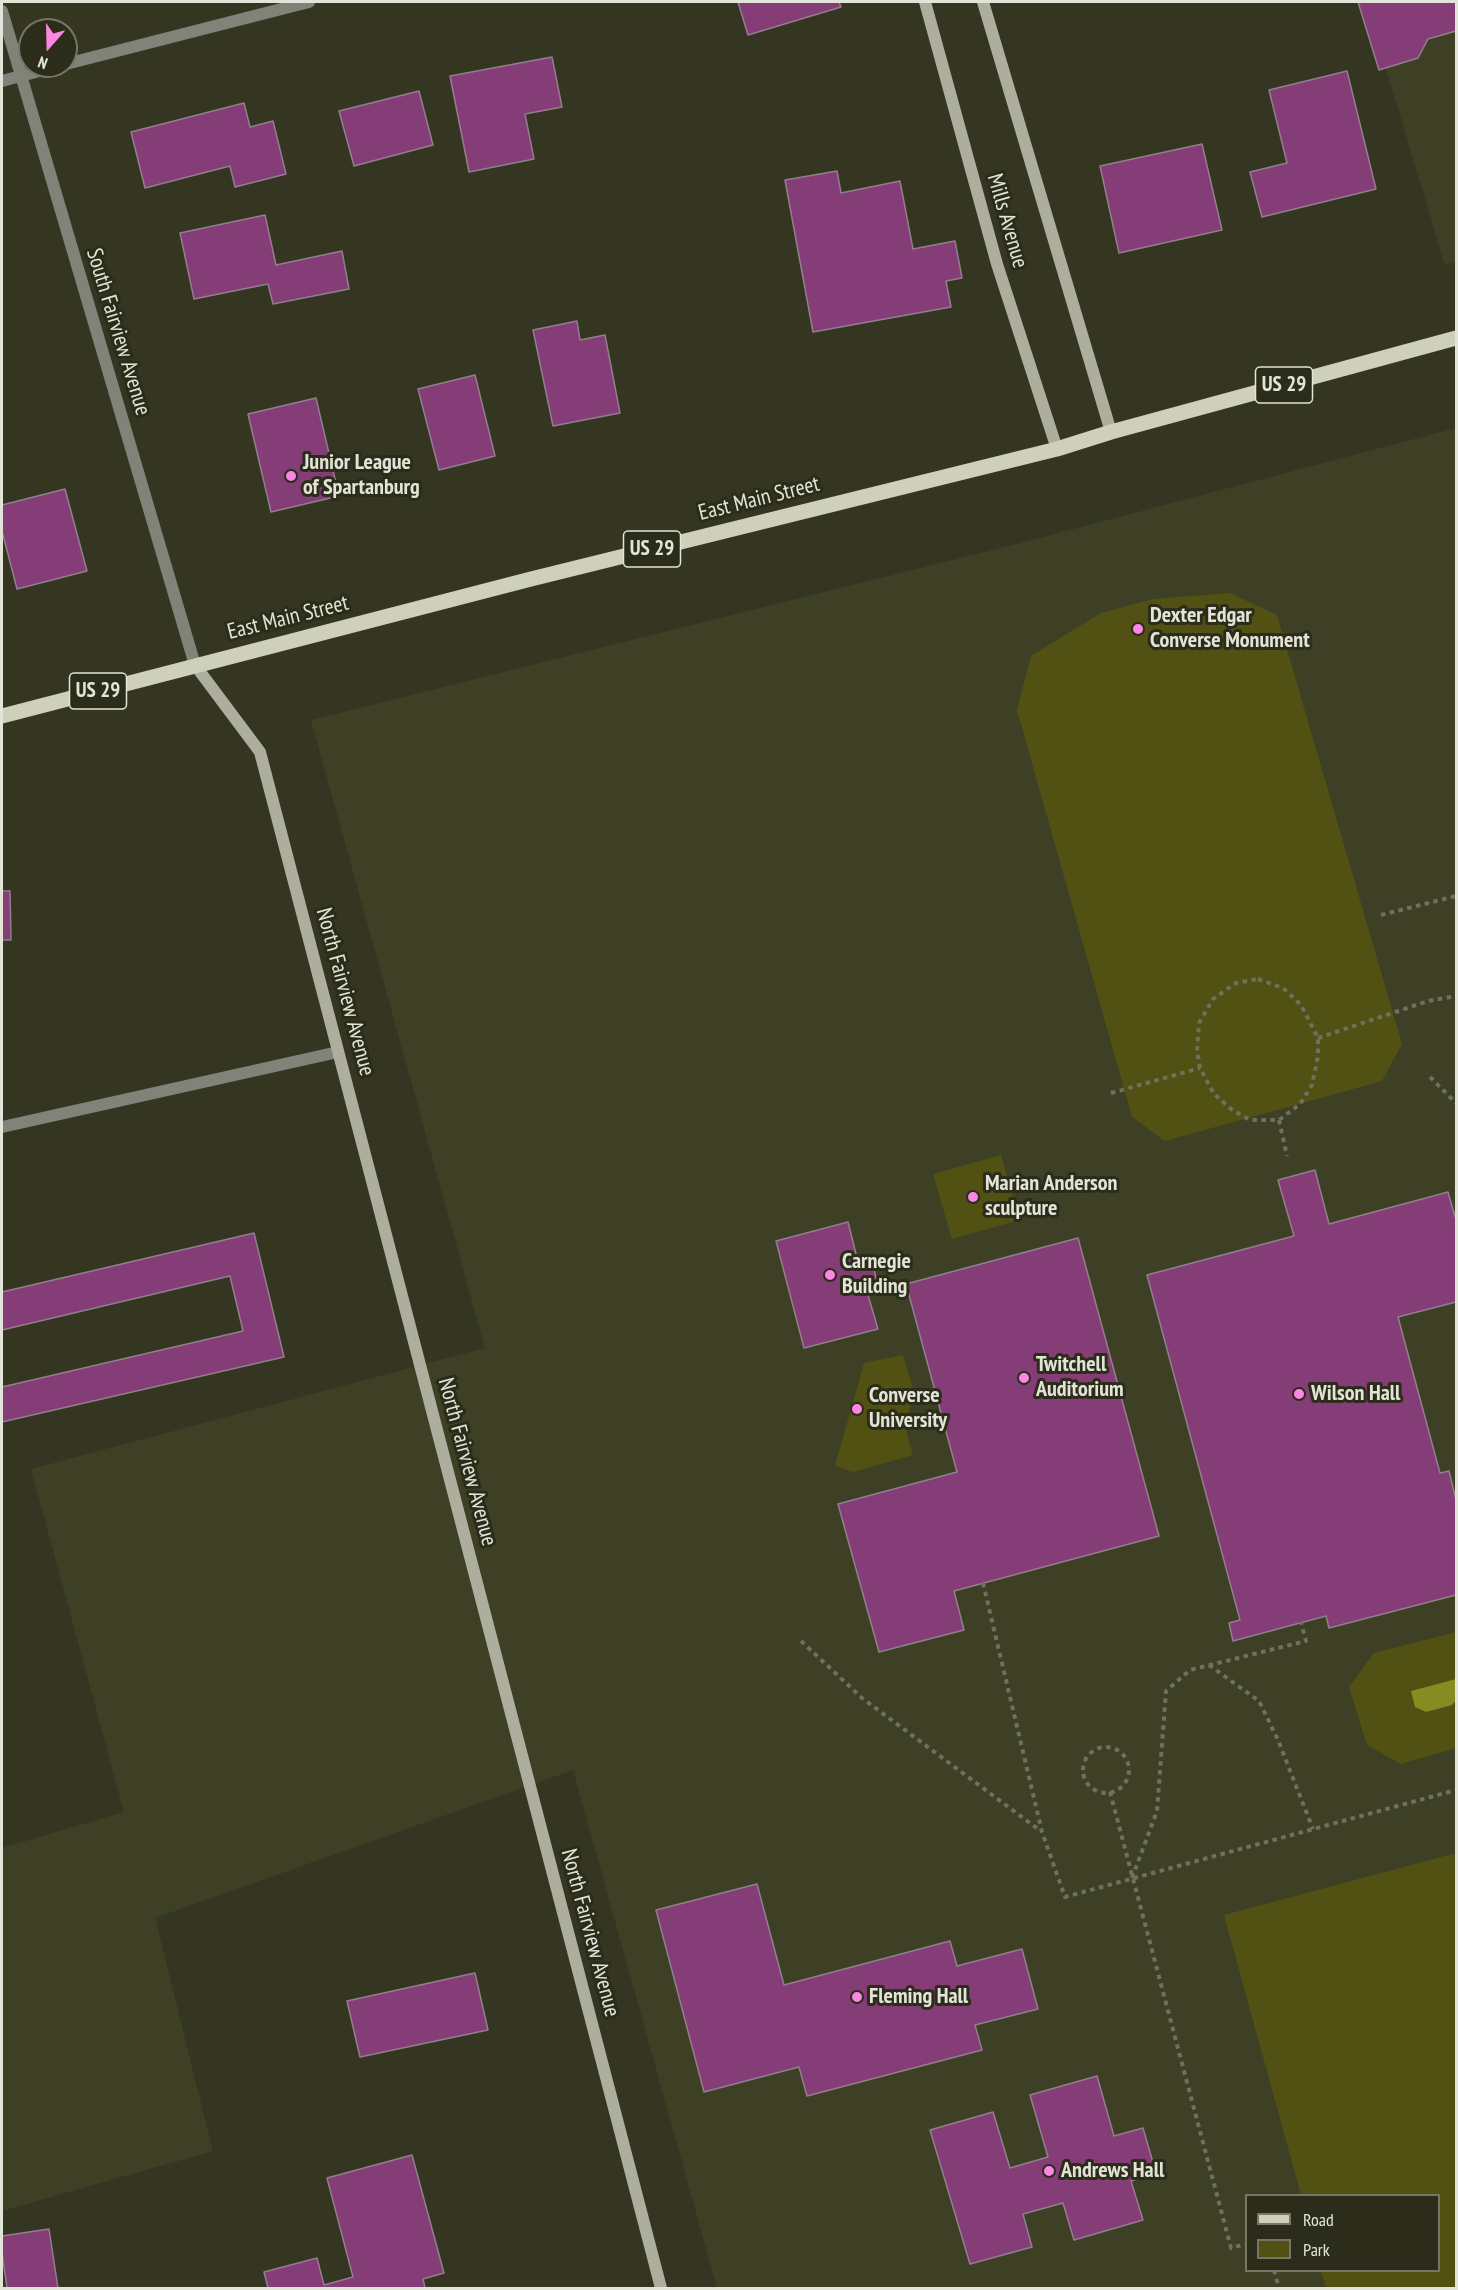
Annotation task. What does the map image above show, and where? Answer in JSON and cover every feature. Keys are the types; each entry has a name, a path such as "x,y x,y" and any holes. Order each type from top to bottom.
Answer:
{"main road":[{"name":"East Main Street","path":"2,716 195,665 1057,449 1111,432 1456,338"}],"street":[{"path":"78,61 309,2"},
{"name":"Mills Avenue","path":"925,2 997,264 1057,449"},
{"name":"Mills Avenue","path":"983,2 1111,432"},
{"name":"South Fairview Avenue","path":"2,11 18,69"},
{"path":"2,81 18,77"},
{"name":"South Fairview Avenue","path":"21,78 195,665"},
{"name":"North Fairview Avenue","path":"195,665 260,752 661,2289"},
{"path":"2,1127 338,1052"}],"path":[{"path":"1381,915 1456,896"},
{"path":"1258,979 1283,988 1301,1005 1318,1038 1318,1056 1312,1085 1300,1104 1279,1120 1250,1120 1231,1109 1214,1094 1200,1068 1197,1051 1199,1023 1213,999 1236,983 1258,979"},
{"path":"1318,1038 1428,1001 1456,996"},
{"path":"1111,1093 1200,1068"},
{"path":"1430,1077 1456,1103"},
{"path":"1279,1120 1287,1156"},
{"path":"983,1583 1042,1832 1065,1897 1456,1790"},
{"path":"1132,1879 1157,1811 1166,1691 1190,1670 1306,1641 1301,1622"},
{"path":"801,1641 862,1698 1042,1832"},
{"path":"1208,1665 1259,1701 1278,1740 1313,1829"},
{"path":"1110,1747 1118,1750 1128,1765 1128,1774 1119,1789 1110,1792 1093,1789 1083,1774 1083,1765 1086,1757 1092,1751 1110,1747"},
{"path":"1110,1792 1231,2248 1245,2244"},
{"path":"1274,2272 1279,2289"}],"shaded area":[{"path":"1366,2 1456,2 1456,262 1445,265"},
{"name":"Converse University","path":"1456,428 1456,2288 717,2288 573,1770 155,1918 213,2151 2,2211 2,1848 124,1812 31,1469 485,1348 311,720 1009,546"},
{"path":"1456,1679 1456,1700 1452,1705 1426,1712 1415,1707 1411,1691"}],"green space":[{"path":"1230,593 1277,615 1402,1044 1382,1081 1165,1141 1132,1117 1017,710 1031,656 1101,613 1153,599"},
{"path":"1001,1155 1020,1220 952,1239 933,1174"},
{"path":"903,1355 913,1389 906,1430 913,1455 853,1472 835,1466 864,1363"},
{"path":"1456,1632 1456,1748 1401,1764 1367,1745 1349,1687 1374,1653"},
{"path":"1456,1853 1456,2288 1326,2288 1321,2272 1440,2272 1440,2194 1301,2194 1224,1915"}],"building":[{"path":"738,2 839,2 841,7 748,35"},
{"path":"1358,2 1456,2 1456,31 1428,39 1418,58 1379,70"},
{"path":"552,57 562,107 525,114 534,159 469,172 450,76"},
{"path":"1347,71 1376,189 1262,217 1250,172 1287,163 1269,90"},
{"path":"419,91 433,145 354,166 339,111"},
{"path":"244,103 250,127 273,121 286,174 235,187 230,166 145,188 131,132"},
{"path":"1202,144 1222,230 1119,253 1100,166"},
{"path":"837,171 841,193 900,181 913,249 955,241 962,278 946,281 951,307 813,332 785,180"},
{"path":"265,215 276,265 342,251 349,289 273,304 268,284 194,299 180,233"},
{"path":"577,321 580,340 605,335 620,413 553,426 533,330"},
{"path":"475,375 495,456 439,470 418,389"},
{"path":"316,398 339,496 271,512 248,414"},
{"path":"65,489 87,571 17,589 2,531 2,505"},
{"path":"2,891 10,891 11,940 2,940"},
{"name":"Wilson Hall","path":"1315,1170 1329,1224 1448,1192 1456,1220 1456,1302 1398,1317 1440,1473 1449,1471 1456,1500 1456,1595 1329,1628 1326,1616 1233,1641 1229,1623 1240,1620 1147,1275 1294,1236 1278,1180"},
{"name":"Carnegie Building","path":"848,1222 857,1258 870,1255 880,1292 868,1295 878,1329 804,1348 776,1241"},
{"path":"254,1233 284,1357 2,1422 2,1387 243,1331 230,1276 2,1330 2,1292"},
{"name":"Twitchell Auditorium","path":"1078,1238 1159,1536 954,1591 964,1630 879,1652 838,1504 957,1472 906,1284"},
{"name":"Fleming Hall","path":"757,1884 784,1985 950,1941 957,1966 1022,1949 1038,2009 975,2025 982,2050 807,2096 799,2067 704,2092 656,1910"},
{"path":"475,1973 488,2030 360,2057 347,2001"},
{"name":"Andrews Hall","path":"1097,2076 1114,2136 1143,2128 1156,2173 1131,2181 1143,2220 1074,2240 1063,2203 1023,2214 1032,2247 970,2264 930,2130 993,2112 1010,2168 1048,2157 1030,2095"},
{"path":"412,2155 444,2273 423,2279 425,2288 268,2288 264,2272 317,2258 324,2285 353,2277 327,2178"},
{"path":"49,2229 58,2288 7,2288 2,2236"}],"place":[{"name":"Junior League of Spartanburg","path":"291,476"},
{"name":"Dexter Edgar Converse Monument","path":"1138,629"},
{"name":"Marian Anderson sculpture","path":"973,1197"},
{"name":"Carnegie Building","path":"830,1275"},
{"name":"Twitchell Auditorium","path":"1024,1378"},
{"name":"Wilson Hall","path":"1299,1394"},
{"name":"Converse University","path":"857,1409"},
{"name":"Fleming Hall","path":"857,1997"},
{"name":"Andrews Hall","path":"1049,2171"}]}
